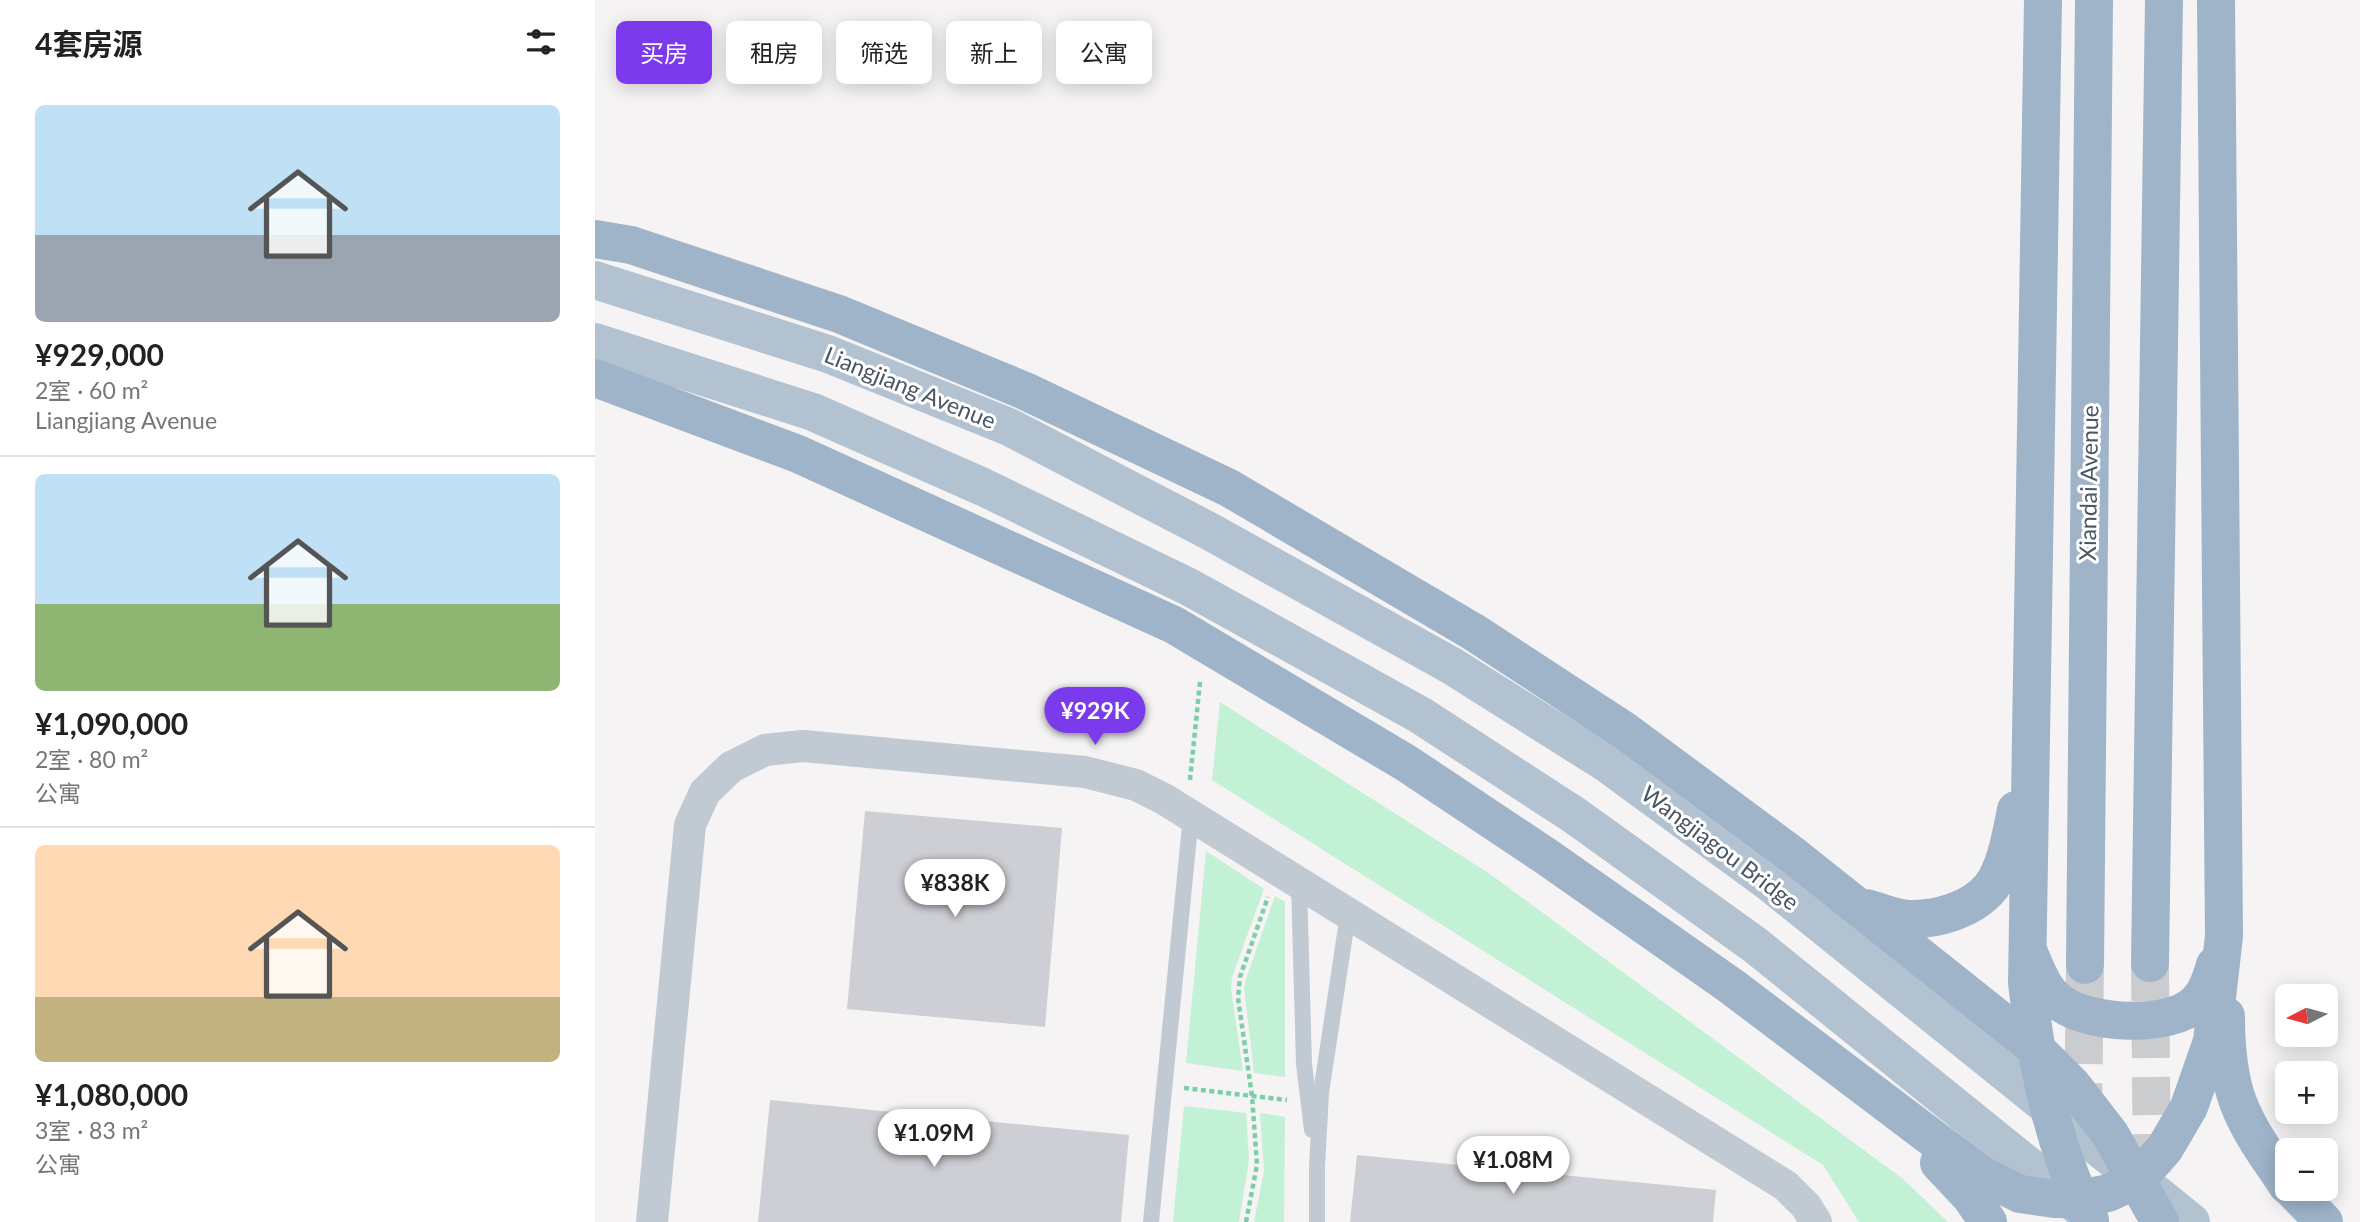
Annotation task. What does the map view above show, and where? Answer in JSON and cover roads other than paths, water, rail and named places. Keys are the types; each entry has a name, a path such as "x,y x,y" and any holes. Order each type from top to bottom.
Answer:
{"highway":[{"path":"2043,0 2027,983 2035,1047 2046,1101 2089,1214"},
{"name":"Xiandai Avenue","path":"2085,965 2094,0"},
{"path":"2150,963 2164,0"},
{"path":"2217,0 2227,1045 2235,1094 2253,1135 2275,1166"},
{"path":"595,239 631,245 839,314 1025,391 1229,488 1472,631 1625,731 1794,856 2035,1047 2073,1086 2109,1134 2159,1222"},
{"path":"595,378 797,454 1174,625 1406,763 1547,857 1731,986 1980,1174 2020,1194 2056,1199 2089,1214"},
{"path":"1856,905 1906,919 1938,917 1969,905 1991,886 2007,851 2032,733"},
{"path":"2028,949 2045,988 2061,1003 2079,1013 2104,1018 2143,1020 2184,1013 2197,1003 2207,988 2224,936"},
{"path":"2089,1214 2108,1193 2137,1180 2165,1148 2189,1107 2212,1041 2224,936"},
{"path":"1878,1097 1971,1197 1988,1222"},
{"path":"2304,1201 2324,1222"}],"main road":[{"name":"Liangjiang Avenue","path":"595,280 828,354 1009,427 1209,531"},
{"path":"595,342 813,412 983,487 1189,587 1420,715 1574,815 1755,945 2089,1214"},
{"name":"Wangjiagou Bridge","path":"1209,531 1452,666 1606,763 1770,883 2191,1222"}],"street":[{"path":"652,1222 690,825 705,792 730,767 765,750 803,746 1085,772 1136,785 1190,804 1285,887 1348,914 1786,1186 1806,1206 1816,1222"}],"lane":[{"path":"1151,1222 1190,804"},
{"path":"1285,887 1317,1167"},
{"path":"1317,1222 1317,1167 1325,1056 1348,914"}],"tunnel":[{"path":"2150,963 2152,1185"},
{"path":"2083,1121 2085,965"}]}
